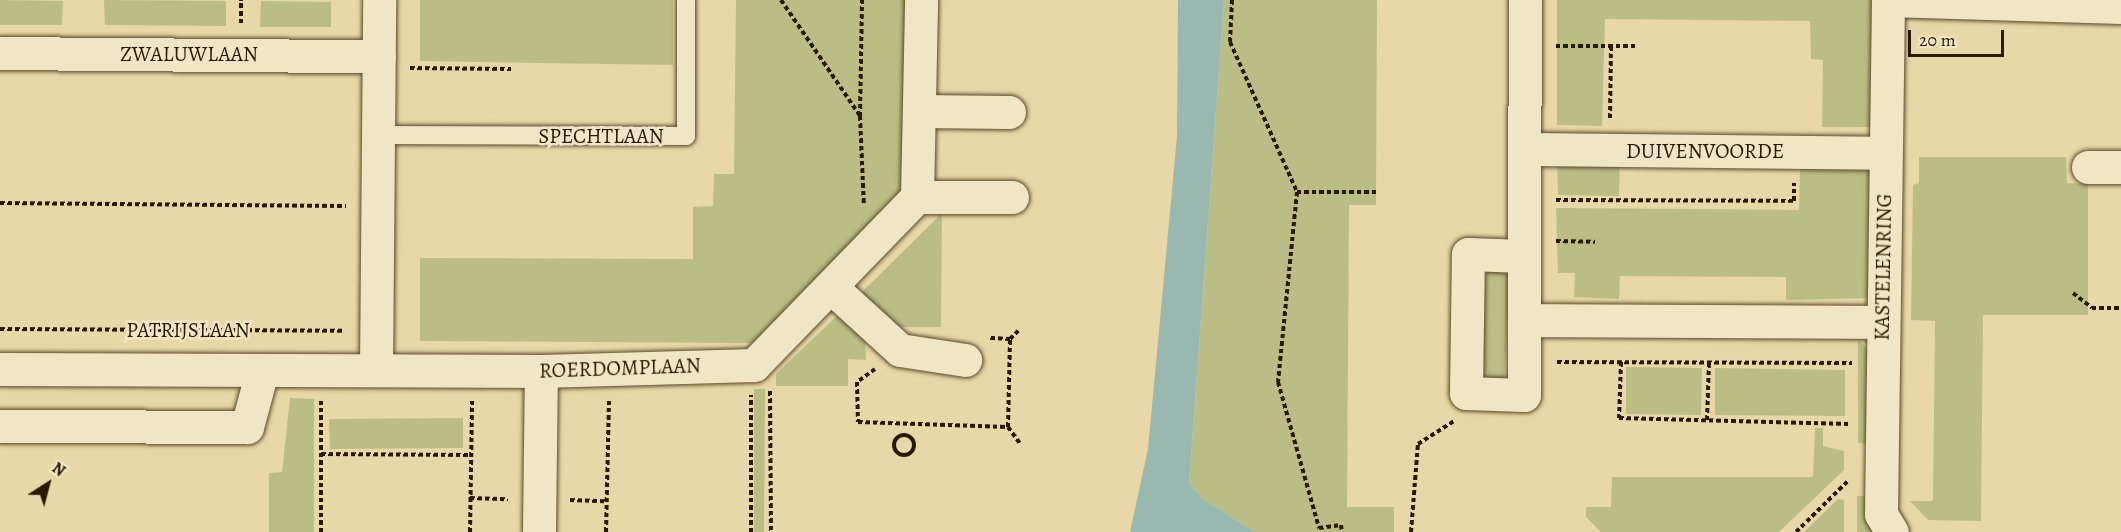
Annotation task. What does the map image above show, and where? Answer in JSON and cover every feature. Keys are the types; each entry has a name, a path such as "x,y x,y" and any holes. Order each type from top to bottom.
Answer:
{"street":[{"path":"376,370 379,0"},
{"path":"754,365 866,255 917,197 921,0"},
{"path":"1524,256 1468,254 1466,393 1524,396 1525,0"},
{"path":"1888,0 2052,3 2121,7"},
{"name":"KASTELENRING","path":"1888,0 1881,514 1892,532"},
{"name":"ZWALUWLAAN","path":"0,53 379,62"},
{"path":"919,111 1009,112"},
{"name":"DUIVENVOORDE","path":"1525,149 1885,153"},
{"path":"2088,167 2121,167"},
{"path":"917,197 1012,197"},
{"path":"831,287 900,350 965,360"},
{"path":"1525,320 1882,322"},
{"name":"ROERDOMPLAAN","path":"376,370 541,371 610,366 754,365"},
{"name":"PATRIJSLAAN","path":"0,369 376,370"},
{"name":"PATRIJSLAAN","path":"0,426 247,427 262,371"},
{"path":"539,531 541,371"}],"lane":[{"name":"SPECHTLAAN","path":"379,135 686,136 686,0"}],"path":[{"path":"781,0 860,116"},
{"path":"862,0 860,116 866,255"},
{"path":"1232,0 1230,42 1297,192 1278,382 1319,528 1341,525 1342,532"},
{"path":"1525,46 1636,46"},
{"path":"1610,150 1611,46"},
{"path":"379,62 511,69"},
{"path":"1525,200 1794,201 1793,152"},
{"path":"1297,192 1379,192"},
{"path":"0,203 379,206"},
{"path":"2073,293 2092,308 2121,308"},
{"name":"PATRIJSLAAN","path":"0,329 377,331"},
{"path":"1010,339 1020,329"},
{"path":"1524,362 1853,363"},
{"path":"1621,362 1619,418 1852,424"},
{"path":"1707,420 1709,363"},
{"path":"750,532 754,365"},
{"path":"754,365 770,388 771,532"},
{"path":"606,532 610,366"},
{"path":"321,371 321,532"},
{"path":"470,532 473,371"},
{"path":"1411,532 1418,444 1452,425 1466,393"},
{"path":"905,423 905,435 914,445 902,456 893,444 905,435"},
{"path":"1008,427 1022,445"},
{"path":"321,454 471,455"},
{"path":"1796,532 1852,477"}],"green space":[{"path":"0,0 63,1 62,25 0,25"},
{"path":"104,0 226,1 226,26 105,25"},
{"path":"420,0 673,0 673,65 420,61"},
{"path":"736,0 906,0 903,189 754,343 420,341 420,258 693,259 693,207 713,206 714,174 734,174"},
{"path":"1224,0 1377,0 1376,205 1349,205 1347,507 1394,507 1394,532 1255,532 1203,499 1189,483"},
{"path":"1557,0 1871,0 1872,127 1822,127 1823,60 1811,59 1810,21 1605,19 1602,126 1557,125"},
{"path":"261,1 331,2 331,27 260,27"},
{"path":"1620,157 1619,196 1558,195 1557,158"},
{"path":"1919,157 2066,157 2067,183 2088,184 2088,315 1983,315 1981,521 1928,520 1910,501 1933,501 1935,321 1911,320 1913,185 1919,183"},
{"path":"1800,169 1874,170 1873,298 1786,300 1786,277 1620,276 1619,299 1574,297 1575,273 1558,273 1556,208 1799,210"},
{"path":"942,213 941,327 895,327 861,293"},
{"path":"1490,270 1510,275 1504,382 1485,381 1482,376 1483,278"},
{"path":"841,312 865,336 866,360 848,359 848,386 776,386 776,374"},
{"path":"1858,339 1870,352 1873,444 1858,443"},
{"path":"1626,367 1702,368 1701,415 1626,414"},
{"path":"1715,368 1845,370 1845,416 1715,415"},
{"path":"754,389 765,389 764,532 754,532"},
{"path":"290,398 314,399 314,532 269,532 269,473 282,472"},
{"path":"463,418 463,448 330,449 329,419"},
{"path":"1815,428 1823,428 1823,446 1844,451 1844,470 1779,532 1601,532 1586,517 1586,507 1611,507 1612,477 1813,477"},
{"path":"1857,496 1871,496 1872,532 1857,532"},
{"path":"1838,499 1844,500 1844,532 1804,532"}],"water":[{"path":"1178,0 1224,0 1189,483 1203,499 1255,532 1130,532 1148,449 1177,136"}]}
